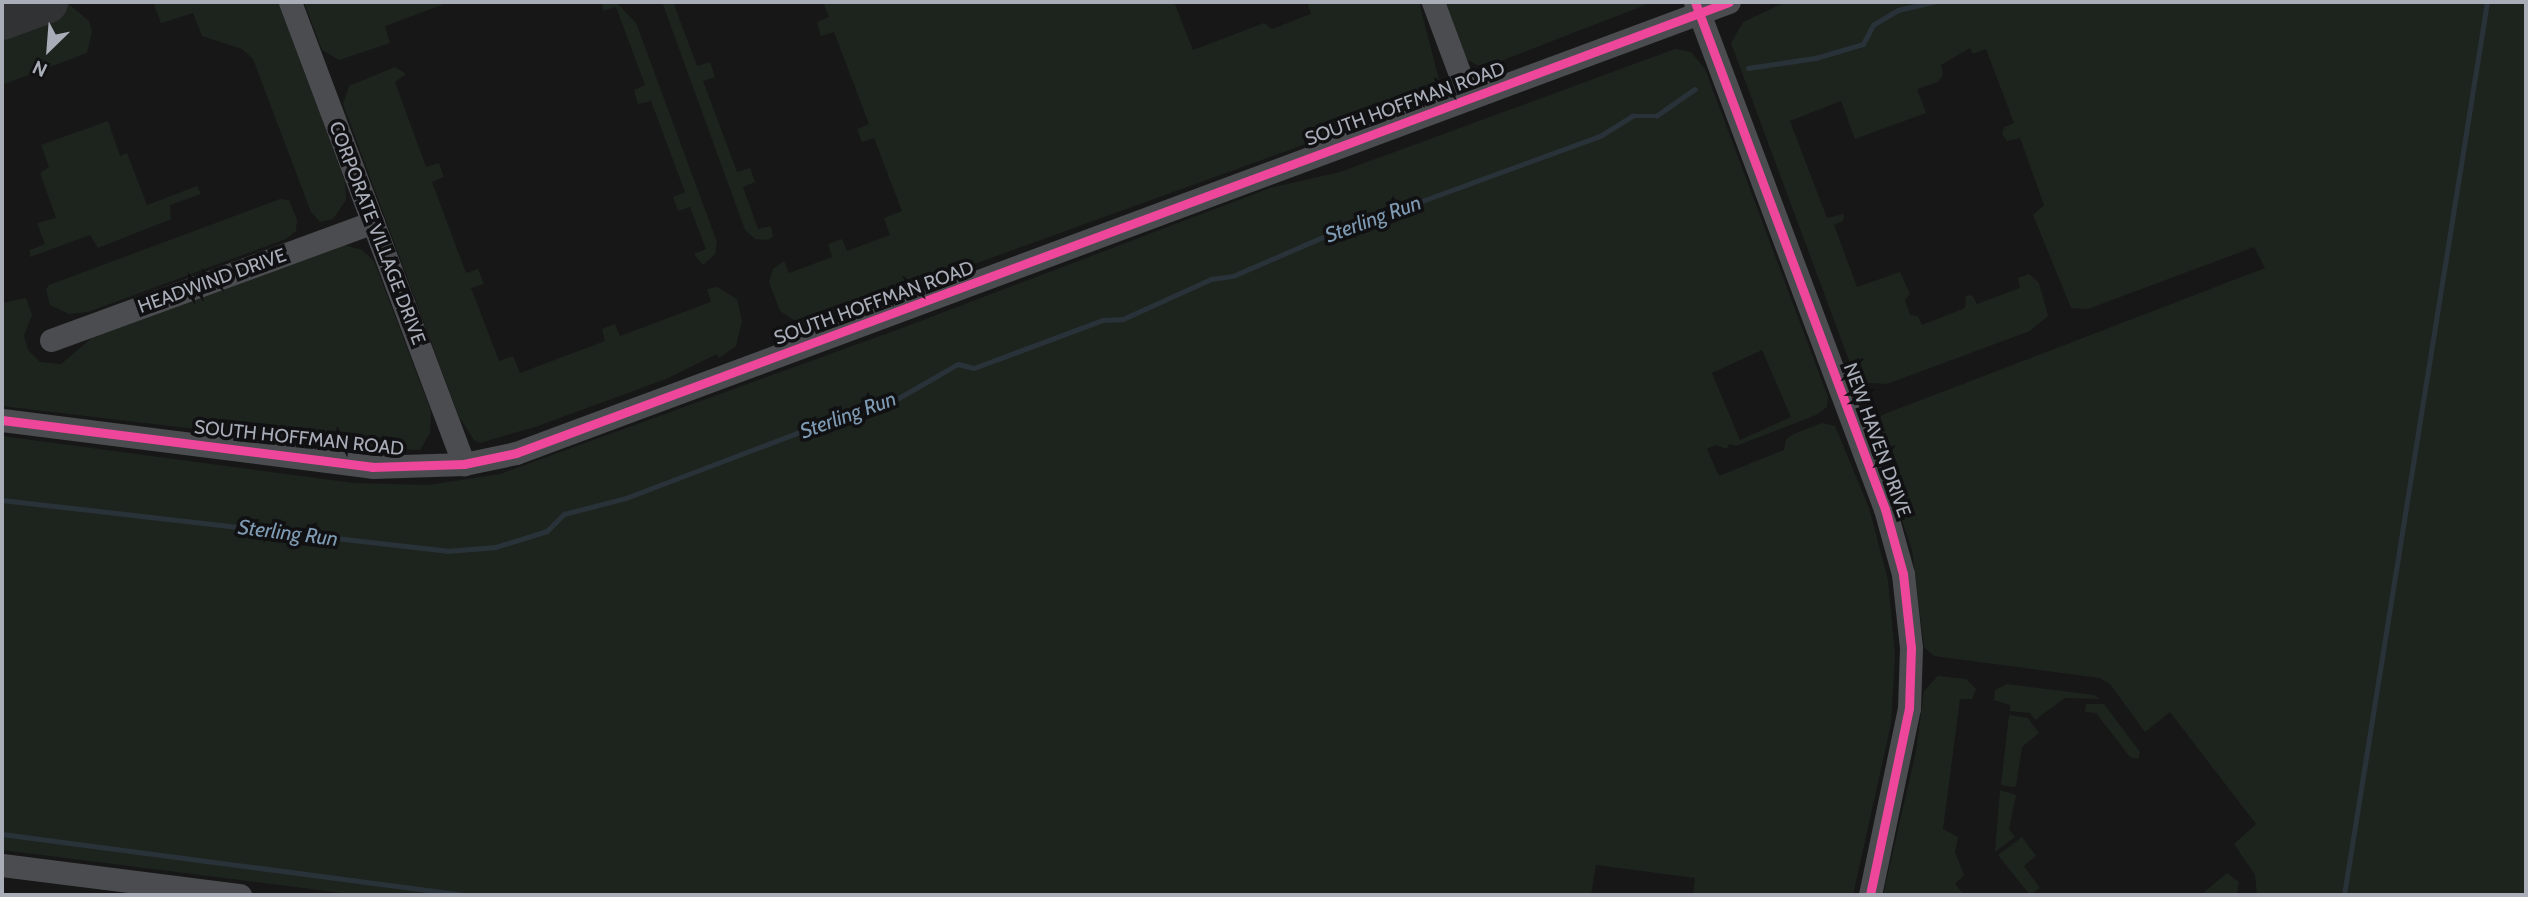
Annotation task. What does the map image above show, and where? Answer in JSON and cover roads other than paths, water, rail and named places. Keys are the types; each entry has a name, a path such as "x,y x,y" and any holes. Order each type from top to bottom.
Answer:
{"street":[{"name":"CORPORATE VILLAGE DRIVE","path":"290,2 464,464"},
{"path":"1433,2 1469,99"},
{"name":"SOUTH HOFFMAN ROAD","path":"2,420 372,467 464,464 542,443 1469,99 1697,8 1729,2"},
{"name":"NEW HAVEN DRIVE","path":"1697,8 1885,509 1903,574 1911,648 1909,708 1870,895"},
{"name":"HEADWIND DRIVE","path":"51,340 373,222"},
{"path":"2,865 240,895"}],"waterway":[{"name":"Sterling Run","path":"1748,68 1816,58 1863,44 1873,25 1898,10 1933,2"},
{"path":"2344,895 2487,2"},
{"name":"Sterling Run","path":"2,500 447,551 496,547 547,531 564,514 626,498 866,407 890,403 958,364 974,368 1103,320 1123,319 1211,279 1233,276 1321,238 1602,135 1632,116 1656,116 1695,89"},
{"path":"2,834 464,895"}]}
